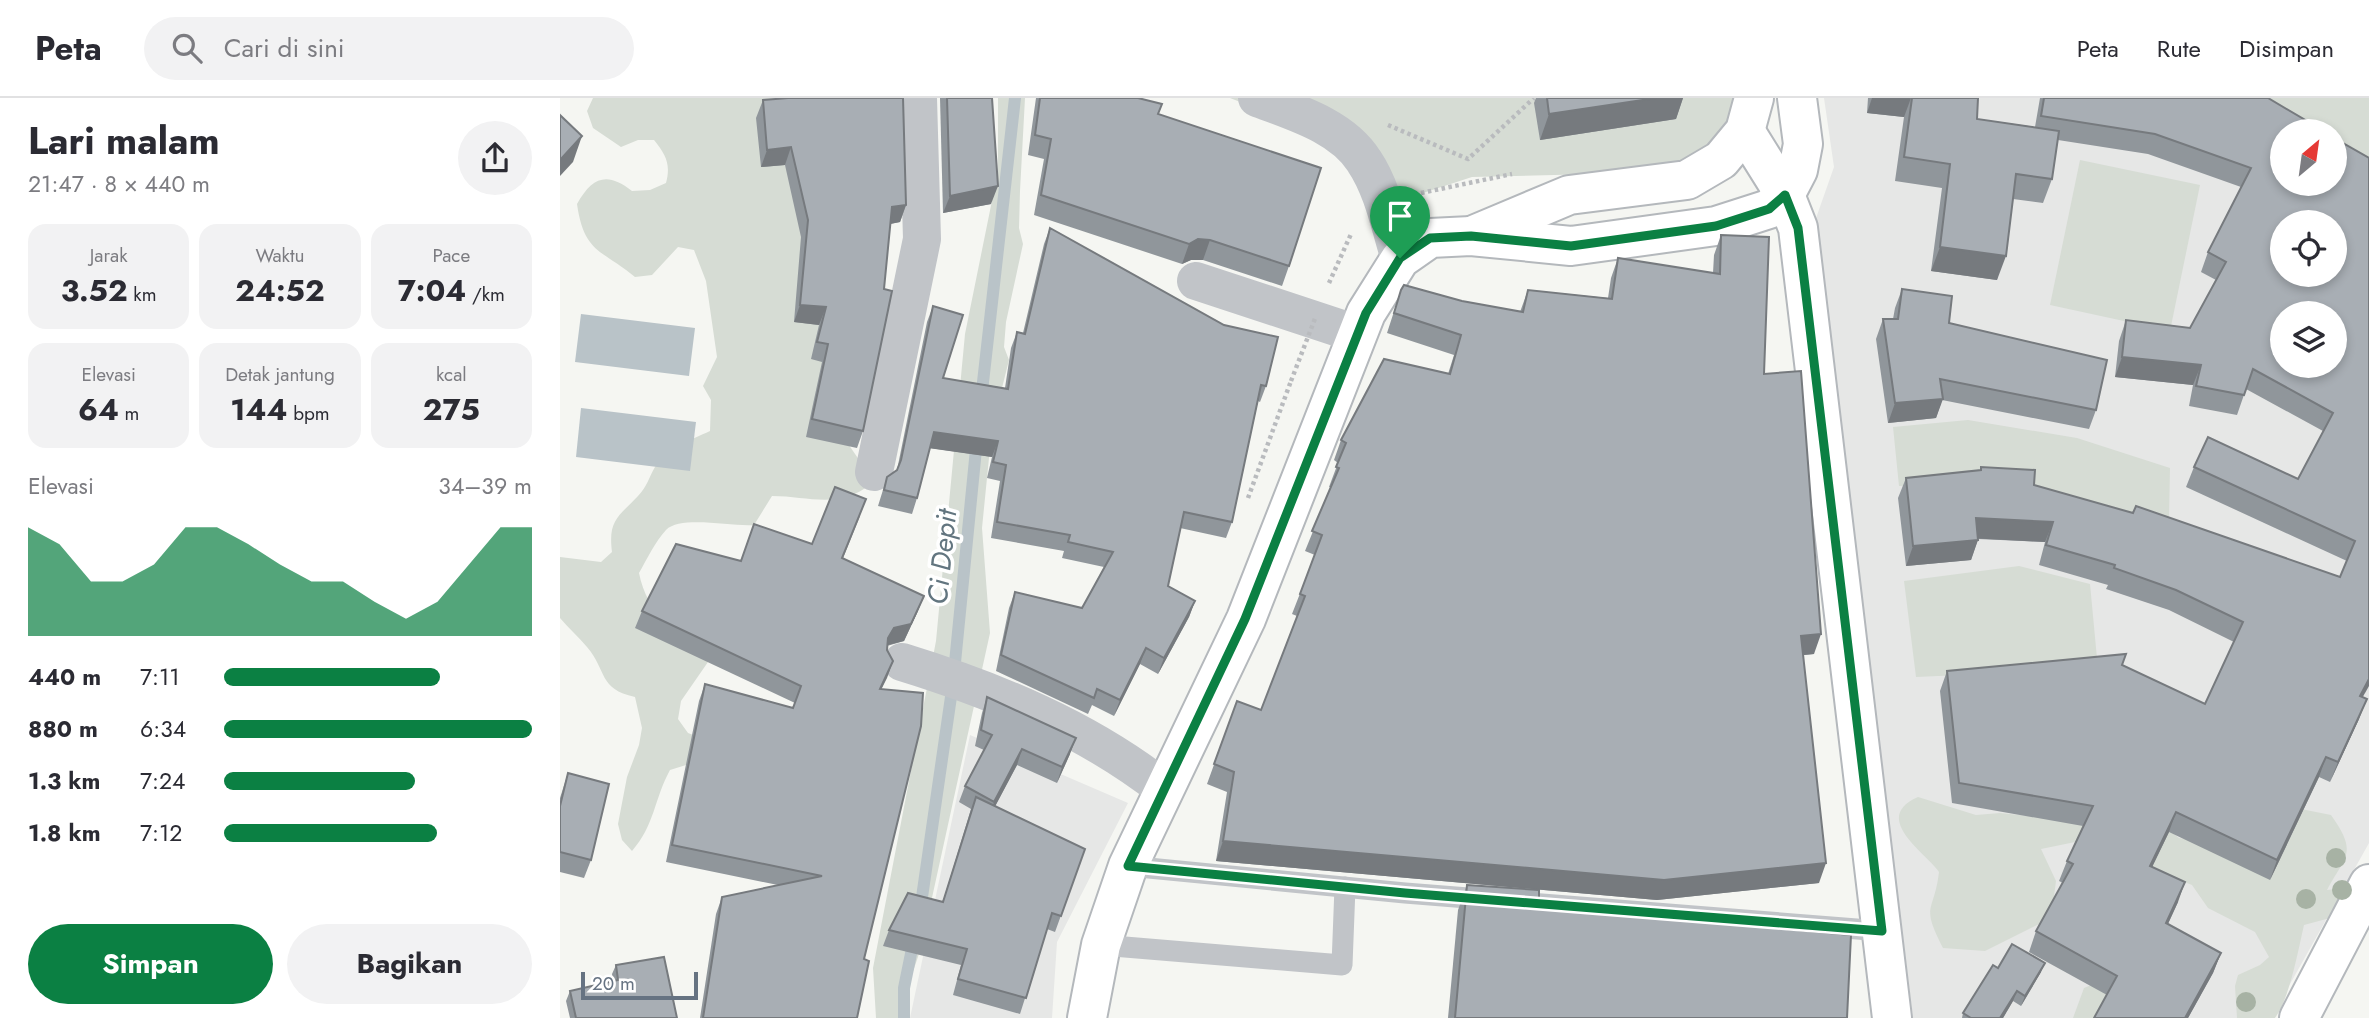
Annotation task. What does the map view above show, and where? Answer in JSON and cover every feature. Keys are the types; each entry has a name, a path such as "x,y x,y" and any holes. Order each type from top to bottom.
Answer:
{"main road":[{"path":"1087,1018 1101,945 1128,866 1245,619 1366,313 1400,258 1430,238 1471,236 1571,246 1716,226 1769,209 1785,195 1798,170 1803,144 1797,98"},
{"path":"1471,236 1569,195 1687,180 1721,160 1749,114"},
{"path":"1749,114 1798,228 1892,1018"},
{"path":"2299,1018 2369,884"}],"street":[{"path":"874,472 922,239 918,98"},
{"path":"1258,98 1290,110 1347,141 1364,161 1378,190 1400,258"},
{"path":"1196,281 1357,334"},
{"path":"915,666 965,683 1072,728 1135,766 1164,789"}],"lane":[{"path":"1128,866 1345,887 1882,931"},
{"path":"1101,945 1342,965 1345,887"}],"path":[{"path":"1385,124 1468,159 1534,98"},
{"path":"1291,381 1316,316"}],"shaded area":[{"path":"593,98 880,98 827,316 842,435 864,467 871,484 847,497 835,499 772,496 754,525 683,523 666,530 655,545 639,573 643,588 665,623 708,662 681,701 678,719 688,733 704,739 686,765 670,770 650,822 632,851 622,840 618,824 627,777 639,745 642,728 635,697 609,684 593,655 560,618 560,557 601,562 612,552 612,533 616,520 641,493 660,460 680,445 710,431 711,400 703,386 717,357 706,281 694,250 678,247 652,275 635,277 597,249 585,233 577,204 594,183 608,179 632,191 650,190 666,183 668,170 664,155 654,140 638,140 621,147 593,128 587,111"},
{"path":"998,98 1025,98 1019,228 1023,244 1006,322 1004,347 1009,360 992,428 982,528 990,633 921,948 905,995 904,1018 876,1018 873,968 936,641 965,334 998,171"},
{"path":"1230,98 1742,98 1743,101 1705,153 1636,173 1472,177 1389,204 1337,140"},
{"path":"1824,98 2369,98 2369,843 2271,1018 1913,1018 1815,221 1834,167"},
{"path":"2244,98 2369,98 2369,169 2347,156 2347,119 2282,119"},
{"path":"2080,160 2200,185 2170,331 2050,305"},
{"path":"581,314 695,328 689,376 575,362"},
{"path":"581,408 696,422 690,471 576,457"},
{"path":"1968,420 2077,438 2170,468 2169,519 2082,507 2030,484 1899,486 1893,427"},
{"path":"2019,566 2090,584 2098,669 1916,677 1904,581"},
{"path":"970,735 1128,803 1057,942 1052,1018 910,1018"},
{"path":"1918,797 1976,815 2000,813 2170,831 2179,838 2192,840 2291,807 2331,815 2347,846 2344,861 2327,890 2353,887 2330,918 2304,925 2289,986 2275,1018 2237,1018 2235,986 2238,975 2260,965 2269,957 2255,932 2208,908 2192,885 2080,841 2041,849 2056,881 2053,904 2041,923 1985,951 1943,948 1930,915 1939,872 1900,825 1899,815 1905,805"},
{"path":"2096,983 2148,1018 2073,1018 2084,988"}],"building":[{"path":"903,98 906,205 892,207 884,289 892,291 863,431 812,419 828,344 817,342 826,307 800,305 808,220 791,147 767,150 763,100"},
{"path":"947,98 992,98 998,186 950,196"},
{"path":"1040,98 1138,98 1162,104 1158,114 1321,168 1289,266 1210,240 1198,239 1189,244 1041,195 1051,139 1035,135"},
{"path":"1547,98 1656,98 1549,114"},
{"path":"1912,98 1978,98 1977,119 2059,131 2052,179 2016,174 2006,256 1940,247 1950,164 1904,157"},
{"path":"2044,98 2268,98 2304,119 2270,119 2270,196 2347,196 2347,145 2369,158 2369,679 2360,696 2367,699 2338,762 2326,757 2277,860 2176,812 2150,866 2185,882 2166,923 2221,953 2185,1018 2094,1018 2117,976 2036,931 2073,864 2067,861 2093,806 1959,783 1947,671 2126,654 2122,665 2205,704 2243,622 2176,590 2114,568 2115,565 2046,545 2053,522 1976,518 1978,540 1913,546 1906,478 1981,470 1981,467 2035,470 2034,485 2133,513 2136,506 2340,577 2355,541 2194,467 2208,437 2298,479 2333,413 2253,369 2244,395 2196,386 2201,365 2122,357 2126,320 2190,328 2226,262 2208,252 2251,168 2155,134 2041,116"},
{"path":"560,115 582,136 560,160"},
{"path":"1050,228 1224,325 1278,337 1266,386 1261,385 1232,522 1184,512 1168,586 1195,601 1164,658 1146,648 1120,700 1097,689 1094,698 1001,655 1015,592 1082,608 1113,552 1068,542 1070,535 997,522 1006,465 993,462 998,441 934,432 917,498 884,490 887,477 897,470 901,460 933,306 963,315 943,378 1008,389 1017,332 1025,334"},
{"path":"1721,235 1769,237 1764,374 1801,371 1821,634 1801,636 1826,863 1664,880 1223,841 1234,772 1214,764 1237,701 1261,710 1305,596 1300,594 1322,535 1312,531 1339,468 1336,467 1346,443 1341,440 1384,359 1450,374 1461,335 1394,313 1404,285 1462,301 1523,312 1528,290 1612,299 1618,258 1720,274"},
{"path":"1902,289 1952,296 1949,323 2107,360 2096,410 1940,379 1943,399 1895,403 1883,319 1898,319"},
{"path":"835,487 866,499 842,558 924,596 911,624 894,628 888,638 887,650 893,661 880,689 923,693 921,726 864,959 869,961 857,1018 703,1018 722,897 822,876 672,845 705,684 793,708 801,686 642,611 676,544 741,561 754,524 812,544"},
{"path":"987,697 1076,738 1062,767 1022,749 994,802 965,786 992,735 981,730"},
{"path":"568,773 609,784 591,860 560,852 560,806"},
{"path":"976,797 1085,849 1061,916 1052,913 1026,998 958,979 967,949 889,930 908,893 943,902"},
{"path":"1467,885 1539,890 1539,906 1851,935 1847,1018 1455,1018"},
{"path":"2012,944 2045,963 2025,996 2017,991 2000,1018 1971,1018 1963,1013 1993,965 1998,968"},
{"path":"664,957 677,1018 576,1018 570,991 618,980 616,965"}],"waterway":[{"name":"Ci Depit","path":"981,400 1015,98"},
{"name":"Ci Depit","path":"920,911 953,683 977,439"},
{"name":"Ci Depit","path":"904,1018 904,988 914,939"}],"route":[{"path":"1785,195 1798,228 1882,931 1405,893 1128,866 1245,619 1366,313 1400,258 1430,238 1471,236 1571,246 1716,226 1769,209 1785,195"}]}
